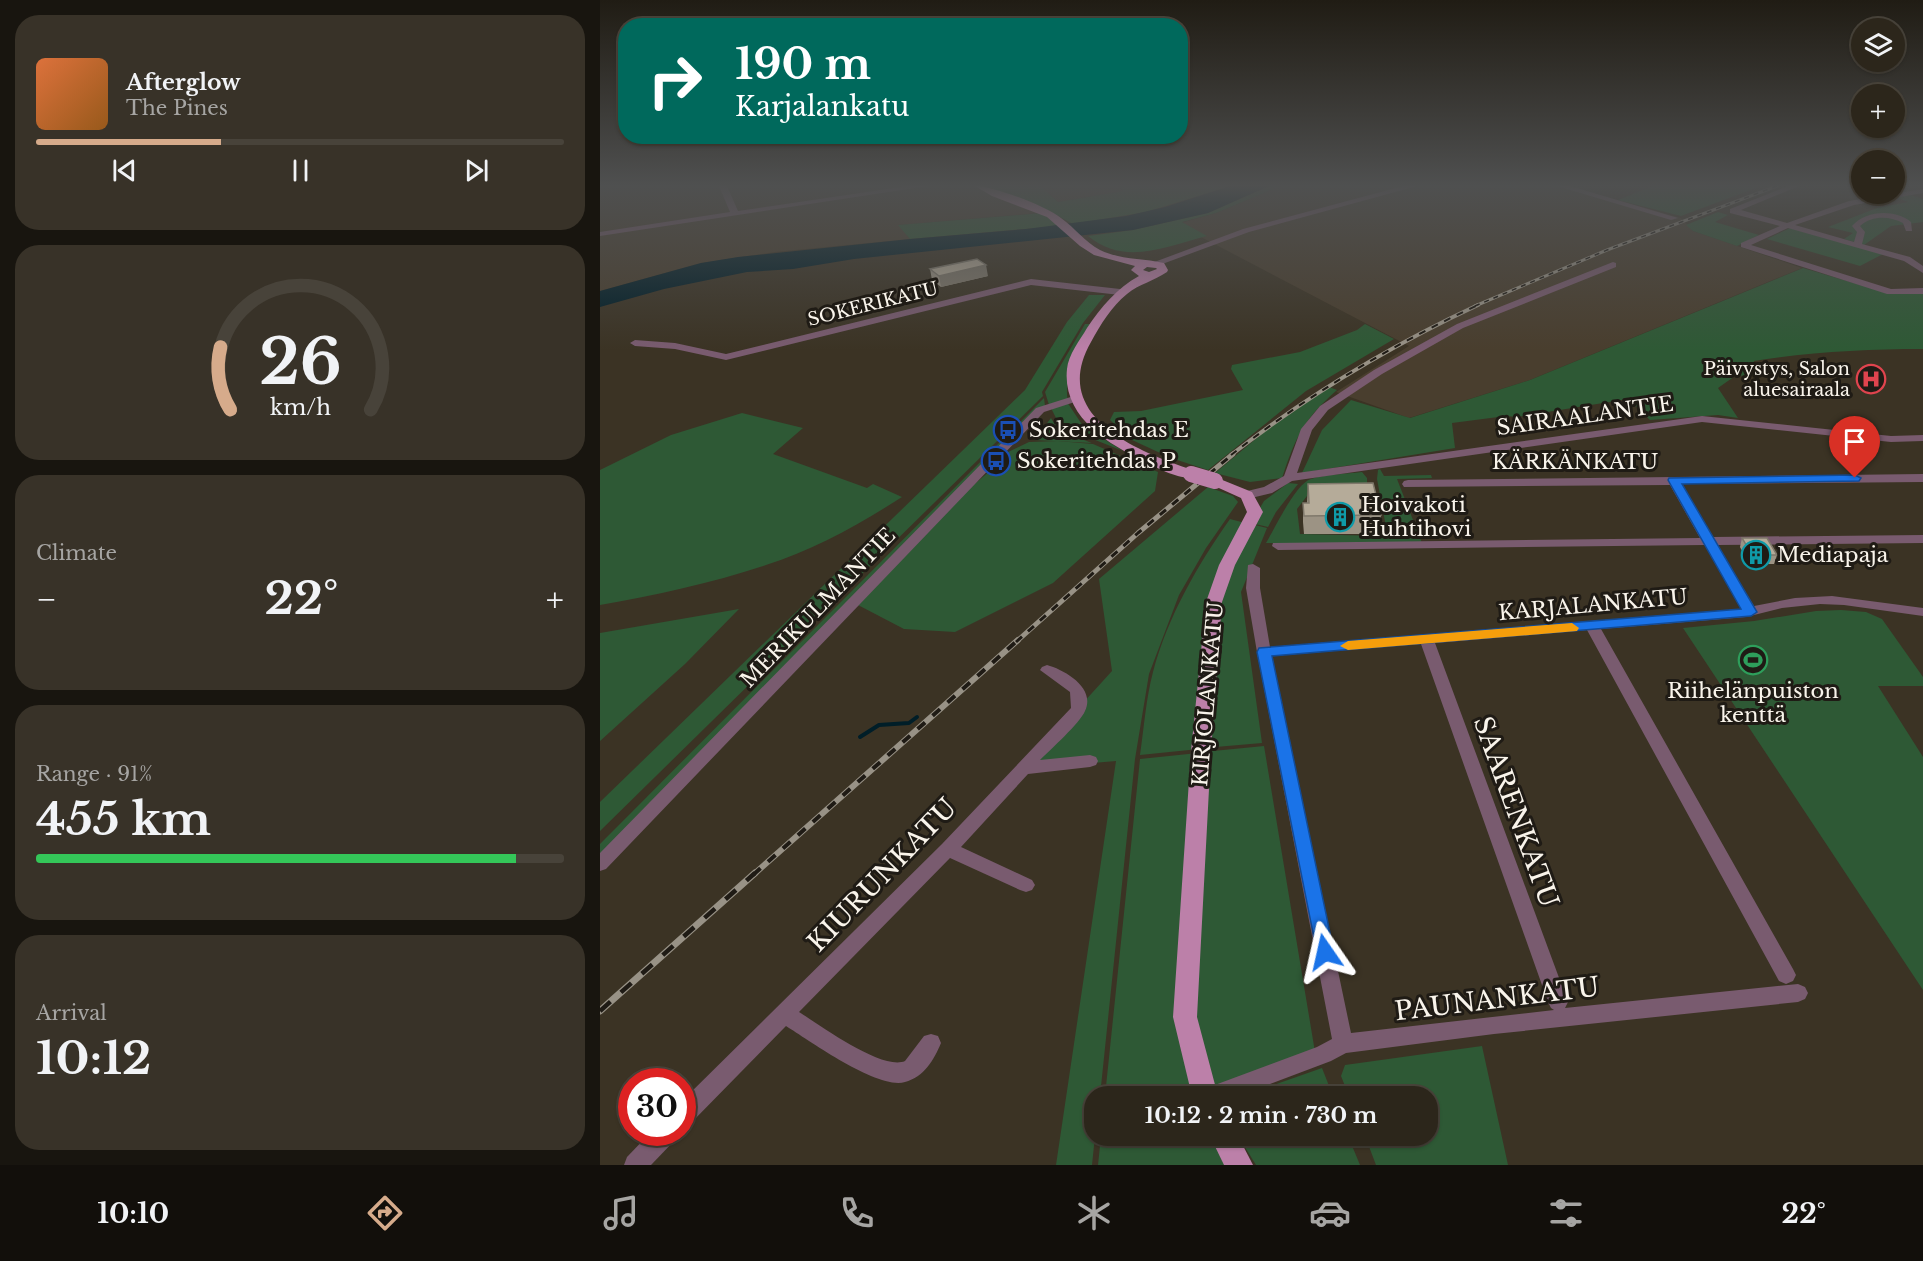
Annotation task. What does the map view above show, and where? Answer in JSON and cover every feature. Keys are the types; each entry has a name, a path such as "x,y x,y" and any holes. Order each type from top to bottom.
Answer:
{"main road":[{"path":"1080,240 1096,253 1144,269 1120,292 1096,324 1073,369 1076,394 1093,423 1111,438 1191,474 1215,481 1247,495"},
{"name":"KIRJOLANKATU","path":"1202,1086 1185,1017 1201,751 1214,602 1227,565 1255,512 1247,495"},
{"path":"1229,1146 1239,1165"}],"street":[{"path":"1144,269 1214,240"},
{"path":"1754,240 1744,245 1890,292 1923,291"},
{"path":"1841,240 1907,259 1923,259"},
{"path":"1857,245 1858,240"},
{"path":"1907,259 1923,270"},
{"path":"1289,478 1307,429 1324,408 1378,372 1460,326 1613,265"},
{"name":"SOKERIKATU","path":"635,343 675,346 726,357 1031,282 1120,292"},
{"name":"MERIKULMANTIE","path":"600,864 1040,410 1076,394"},
{"name":"SAIRAALANTIE","path":"1247,495 1268,490 1289,478 1702,419 1891,439 1923,438"},
{"name":"KÄRKÄNKATU","path":"1408,484 1923,478"},
{"path":"1674,480 1750,612"},
{"path":"1278,546 1923,539"},
{"path":"1253,568 1253,588 1264,652 1343,1044"},
{"name":"KARJALANKATU","path":"1264,652 1750,612 1805,601 1830,600 1923,612"},
{"path":"1592,626 1786,975"},
{"name":"SAARENKATU","path":"1427,640 1558,1002"},
{"name":"KIURUNKATU","path":"696,1103 948,849 1078,710 1081,697 1077,688 1047,670"},
{"path":"1026,768 1090,762"},
{"path":"948,849 1026,885"},
{"name":"PAUNANKATU","path":"1239,1086 1324,1054 1343,1044 1494,1025 1798,993"},
{"path":"785,1014 868,1064 889,1073 909,1071 932,1043"},
{"path":"635,1165 653,1146"}],"shaded area":[{"path":"600,240 896,240 775,252 701,263 600,291"},
{"path":"1207,240 1721,240 1802,268 1530,380 1409,418 1336,392 1409,346"}],"green space":[{"path":"1095,240 1192,240 1160,249 1130,252 1102,245"},
{"path":"1720,240 1748,240 1737,246"},
{"path":"1772,240 1834,240 1883,254 1860,266"},
{"path":"1849,240 1871,240 1864,245"},
{"path":"1803,268 1891,294 1923,293 1923,349 1838,352 1754,361 1753,375 1735,376 1718,388 1738,418 1718,415 1650,420 1628,399 1517,417 1506,416 1452,423 1455,448 1302,473 1322,430 1351,400 1410,418 1530,380"},
{"path":"1089,295 1105,295 1083,323 1042,392 1043,396 600,831 600,802 1025,390 1067,322"},
{"path":"1085,324 1094,324 1071,372 1068,382 1068,400 1049,405 1045,392"},
{"path":"1365,324 1394,339 1306,391 1208,470 1171,458 1132,440 1110,420 1114,412 1141,411 1243,390 1231,369 1232,365 1300,352 1357,330"},
{"path":"1329,387 1337,390 1316,410 1302,429 1282,478 1250,482 1215,473 1264,432"},
{"path":"1044,398 1045,406 600,858 600,844"},
{"path":"1067,402 1083,426 1123,451 1060,426 1050,406"},
{"path":"742,413 803,428 773,454 867,488 873,484 902,497 836,535 784,559 705,583 600,605 600,470 671,435"},
{"path":"1051,418 1064,431 1092,443 1034,440"},
{"path":"1058,441 1093,444 1158,472 1155,491 1053,583 955,632 904,629 858,605 965,492 990,471 1006,453 1029,442"},
{"path":"1380,469 1384,476 1431,475 1432,478 1397,479 1422,543 1266,543 1280,517 1305,482 1323,476 1362,472 1367,478 1367,485 1308,485 1307,496 1297,509 1300,534 1382,536 1381,529 1386,527 1377,479"},
{"path":"1288,483 1298,484 1276,512 1268,527 1251,523 1264,501"},
{"path":"1208,487 1233,496 1238,502 1206,548 1179,595 1149,674 1135,759 1101,1086 1084,1086 1084,1146 1094,1146 1092,1165 1056,1165 1116,761 1023,769 1112,671 1099,579"},
{"path":"1230,519 1249,524 1224,566 1199,749 1140,755 1147,703 1159,651 1175,611 1195,573"},
{"path":"1251,524 1267,528 1241,592 1262,743 1204,748 1216,602"},
{"path":"739,609 685,664 600,741 600,633"},
{"path":"1816,611 1866,612 1882,619 1923,677 1923,686 1878,686 1923,757 1923,990 1683,628 1754,621"},
{"path":"1264,746 1315,1052 1226,1086 1203,1086 1188,1016 1203,752"},
{"path":"1198,753 1182,1017 1197,1086 1106,1086 1140,759"},
{"path":"1482,1046 1508,1165 1376,1165 1369,1146 1438,1146 1438,1086 1345,1086 1341,1076 1345,1065"},
{"path":"1322,1068 1329,1086 1271,1086"},
{"path":"1100,1146 1220,1146 1230,1165 1098,1165"},
{"path":"1244,1146 1352,1146 1360,1165 1256,1165"}],"water":[{"path":"897,240 1033,240 854,259 793,269 747,272 664,289 600,307 600,291 701,263"}],"building":[{"path":"977,259 986,265 939,276 930,269"},
{"path":"1373,483 1381,515 1304,516 1303,503 1309,503 1308,484"},
{"path":"1742,538 1767,538 1777,555 1752,555"}],"waterway":[{"path":"860,737 879,725 909,723 917,717"}],"railway":[{"path":"1475,306 1633,240"},
{"path":"1231,455 1290,412 1350,373 1413,337 1478,305"},
{"path":"1016,642 1138,533 1233,454"},
{"path":"753,875 1018,640"},
{"path":"600,1011 755,873"}],"slow traffic":[{"path":"1348,646 1572,628"}],"place":[{"name":"Päivystys, Salon aluesairaala","path":"1871,379"},
{"name":"Sokeritehdas E","path":"1008,430"},
{"name":"Sokeritehdas P","path":"996,461"},
{"name":"Hoivakoti Huhtihovi","path":"1340,517"},
{"name":"Mediapaja","path":"1756,555"},
{"name":"Riihelänpuiston kenttä","path":"1753,660"}],"route":[{"path":"1325,952 1264,652 1750,612 1674,480 1855,478"}]}
